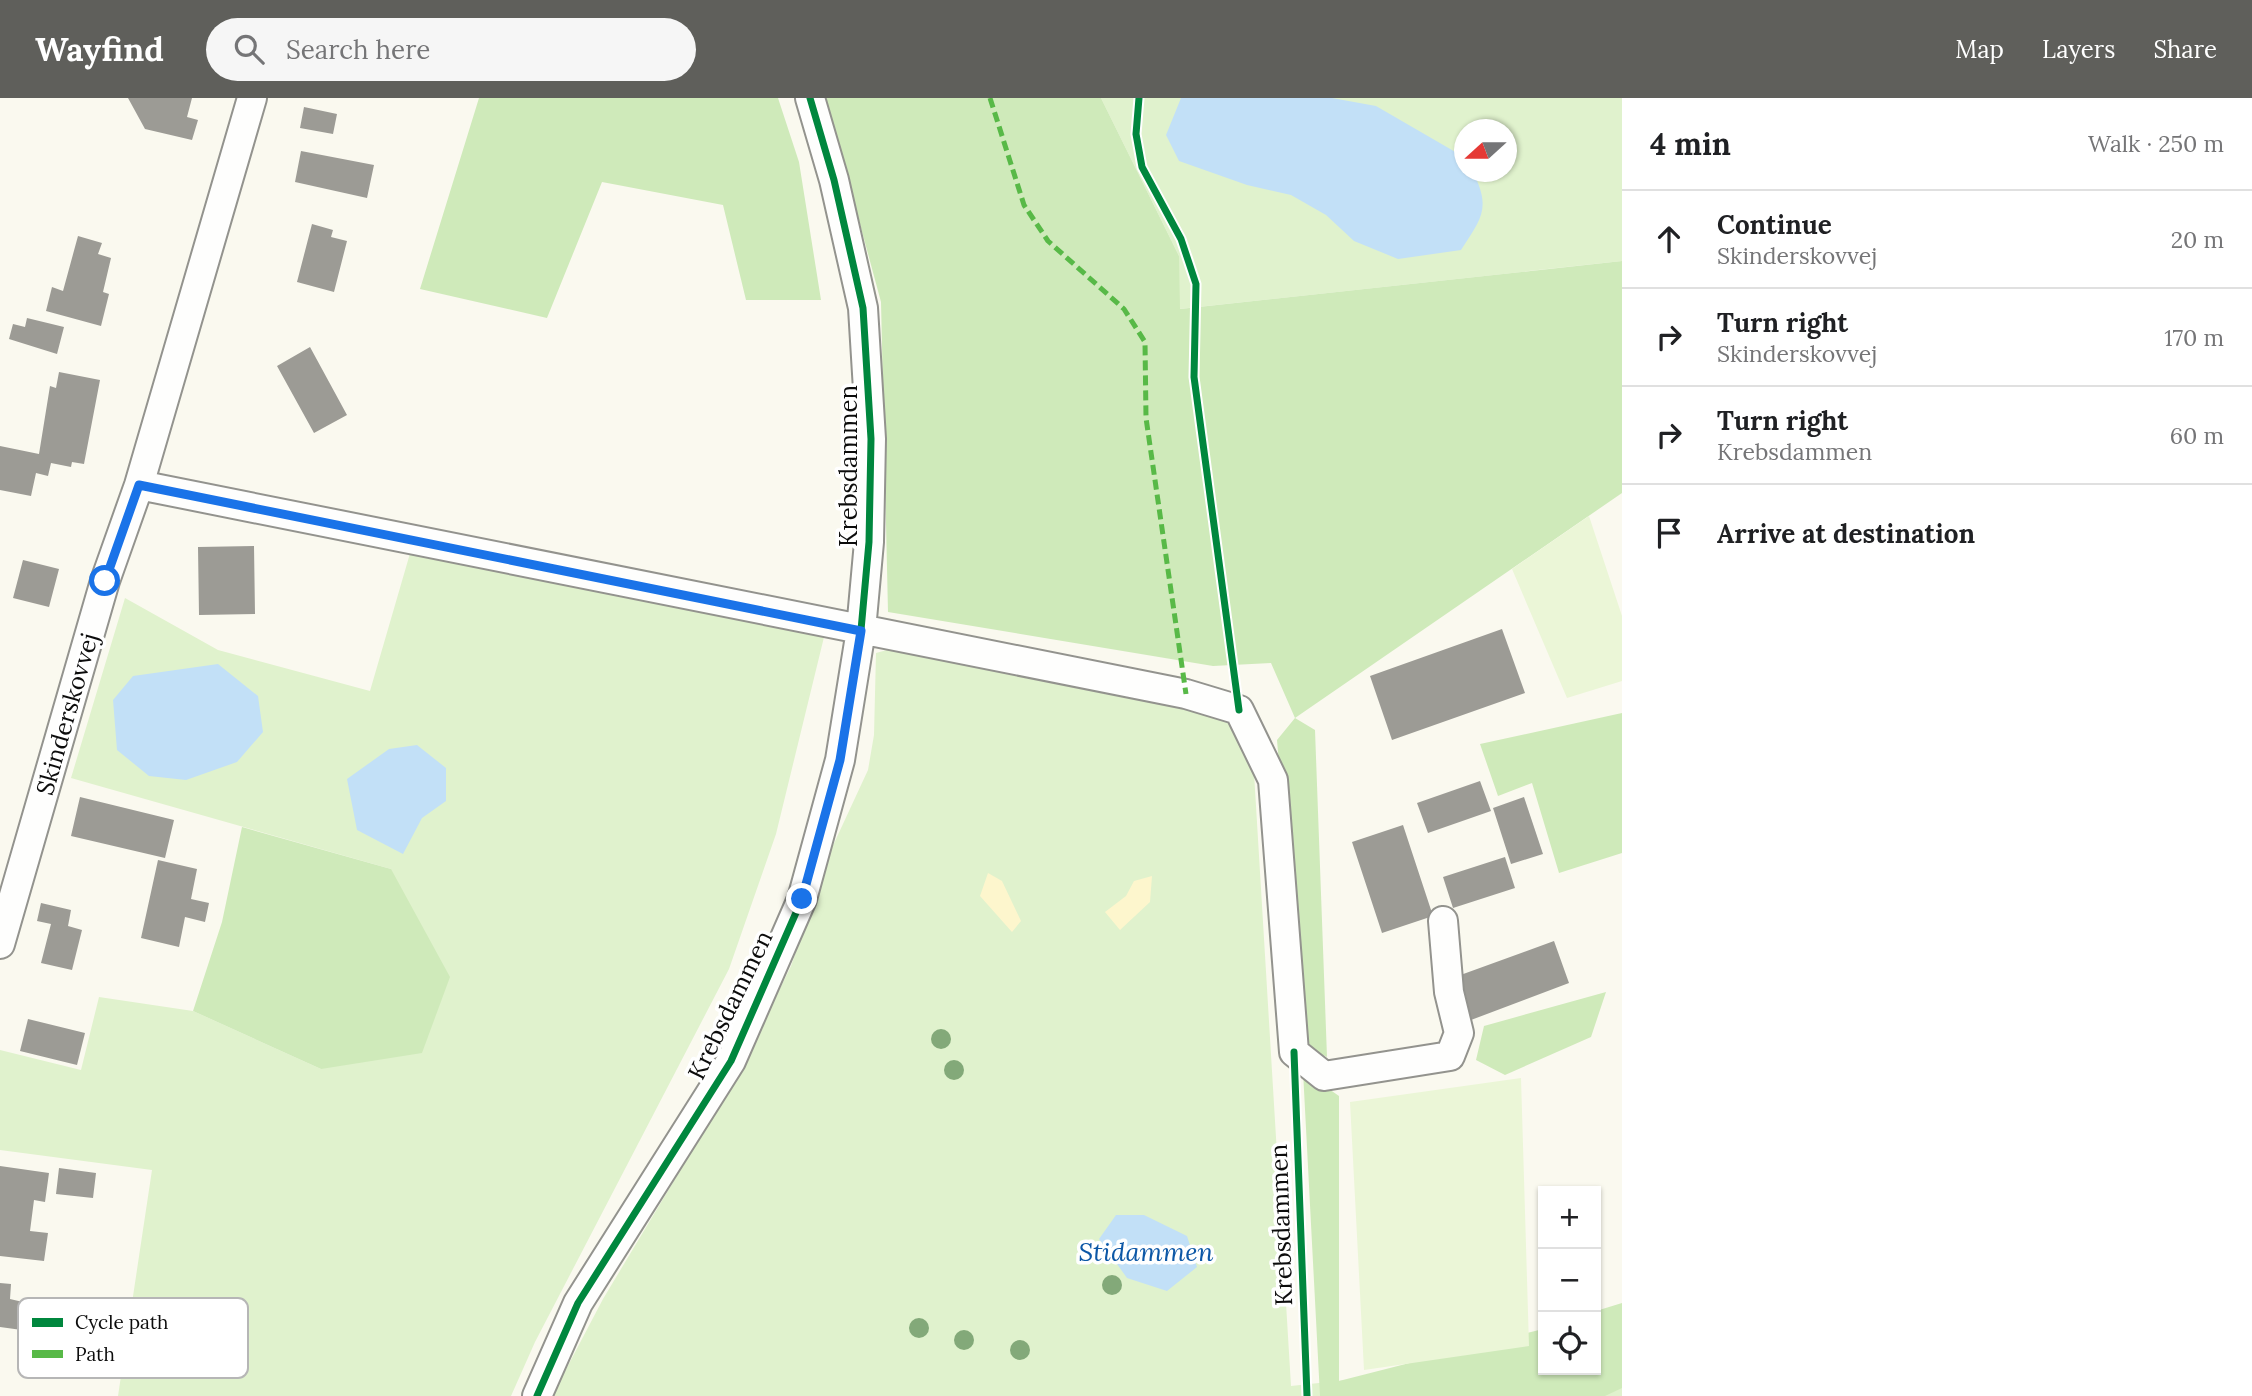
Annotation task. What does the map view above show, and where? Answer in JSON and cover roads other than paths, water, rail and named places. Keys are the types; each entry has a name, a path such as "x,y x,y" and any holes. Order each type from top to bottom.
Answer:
{"street":[{"name":"Skinderskovvej","path":"0,944 105,581 139,485 252,98"},
{"name":"Krebsdammen","path":"537,1396 578,1303 731,1061 802,899 840,760 861,631 869,542 872,439 863,308 834,180 810,98"},
{"path":"139,485 1186,694 1239,710 1273,780 1294,1052 1324,1076 1450,1056 1459,1033 1449,992 1443,920"}],"water":[{"path":"1181,98 1332,98 1376,106 1454,151 1454,182 1478,182 1482,195 1482,212 1461,250 1398,259 1354,241 1326,215 1291,195 1247,185 1179,161 1166,135"},
{"path":"218,664 258,696 263,732 237,762 186,780 149,776 117,750 113,700 133,676"},
{"path":"417,745 446,768 446,801 422,818 403,854 357,830 347,779 389,749"},
{"name":"Stidammen","path":"1116,1215 1144,1215 1187,1236 1197,1267 1167,1291 1127,1278 1099,1239"}]}
